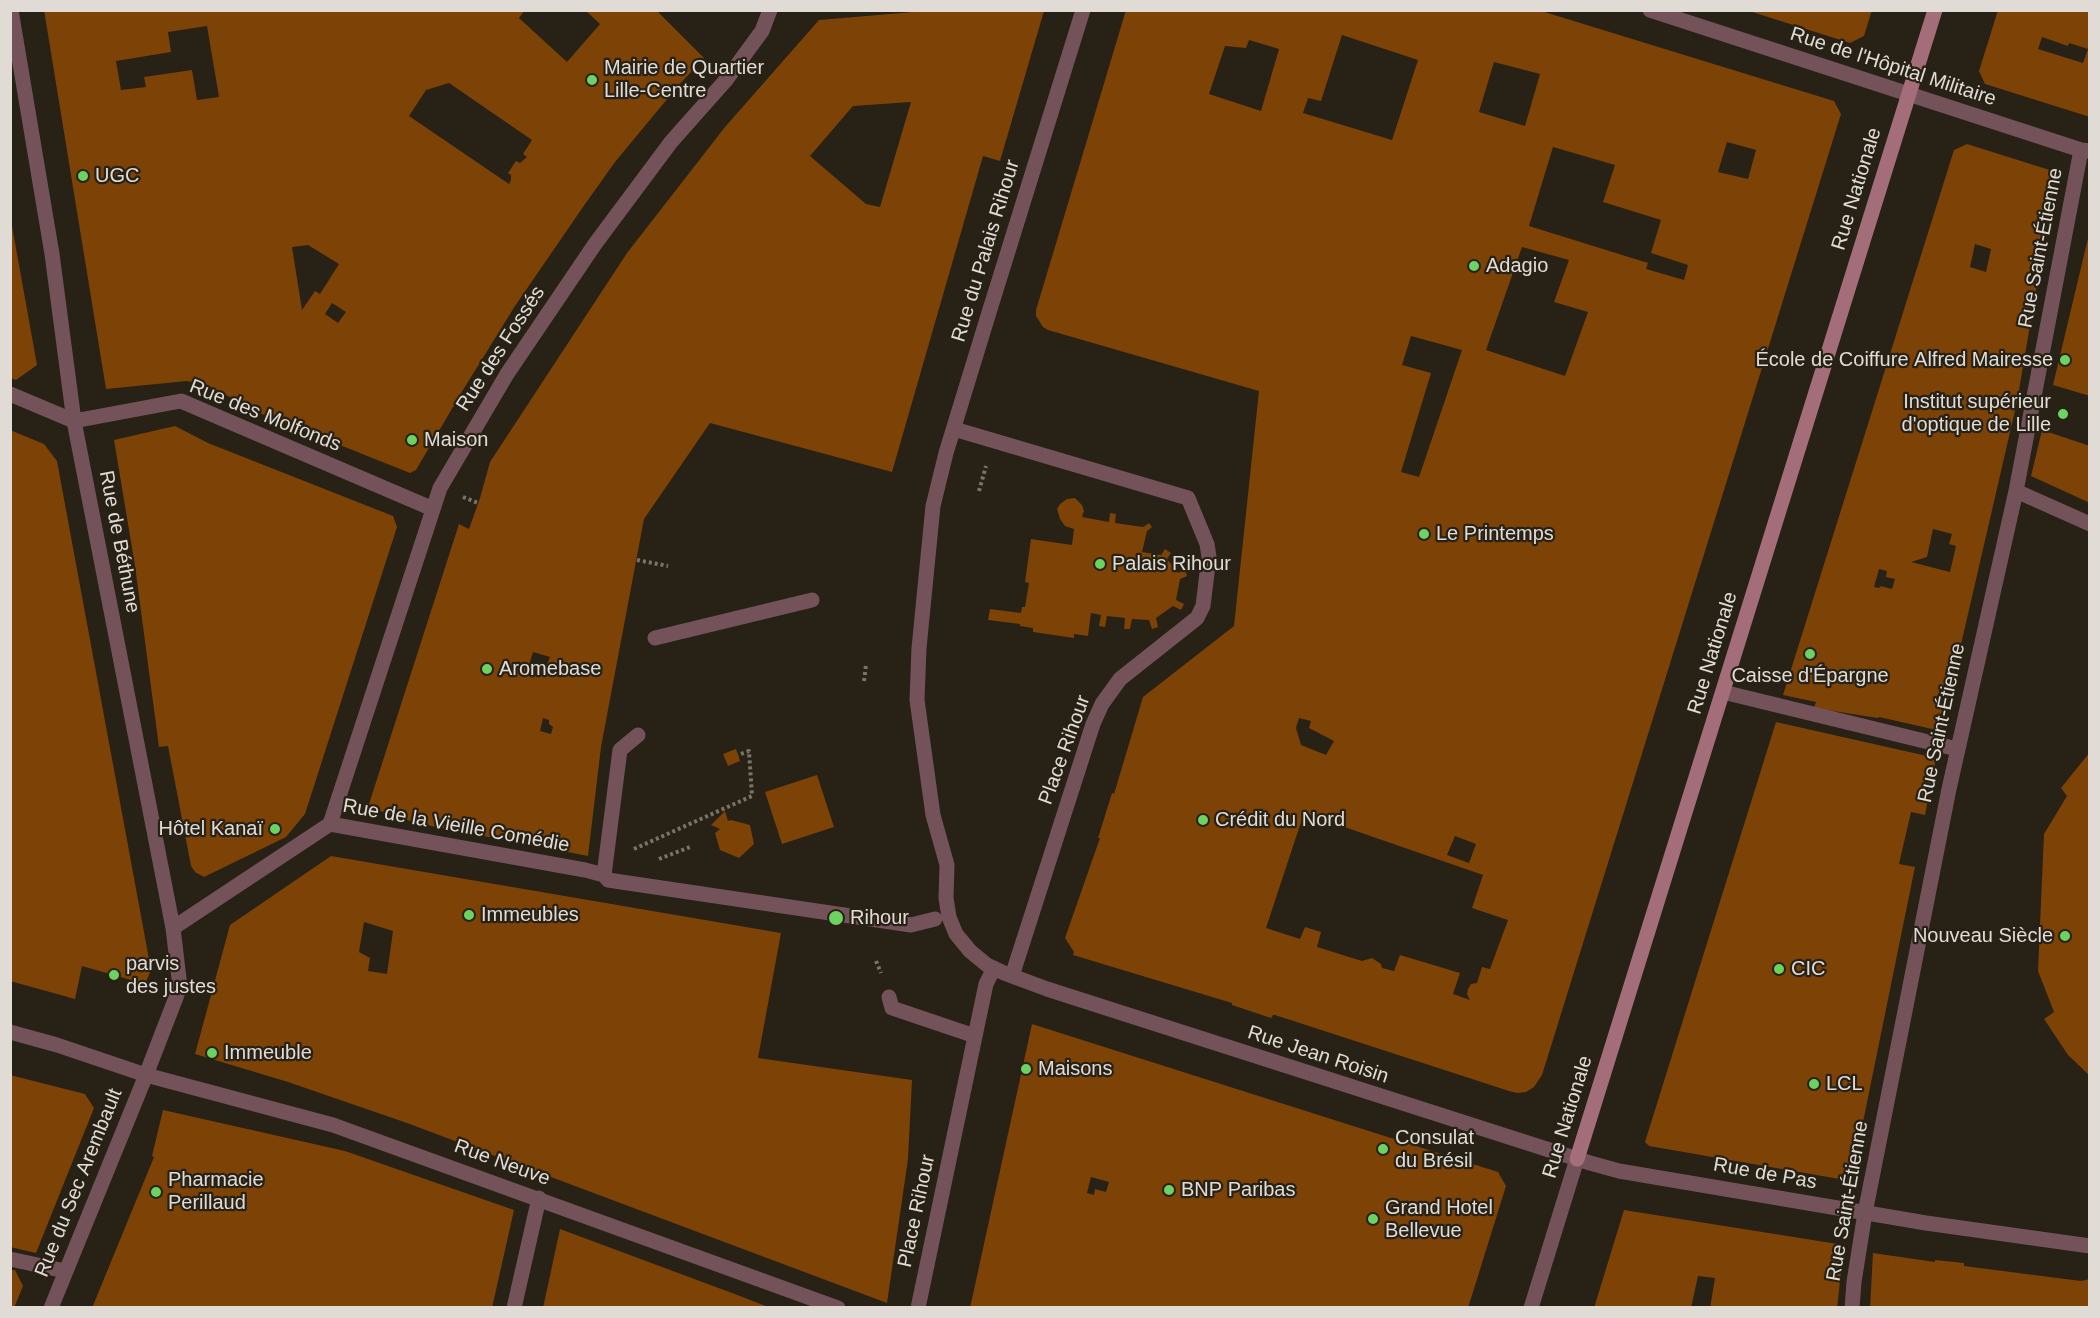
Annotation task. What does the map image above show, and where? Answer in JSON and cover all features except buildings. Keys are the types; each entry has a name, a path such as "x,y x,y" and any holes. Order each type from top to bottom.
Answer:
{"street":[{"name":"Rue de Béthune","path":"11,10 52,254 74,421 173,928 180,987 146,1075"},
{"name":"Rue des Fossés","path":"330,824 440,488 520,355 595,244 671,142 726,80 762,31 770,10"},
{"name":"Rue du Palais Rihour","path":"994,968 970,951 956,934 949,917 946,898 947,865 933,815 916,686 933,506 954,429 1083,10"},
{"name":"Rue de l'Hôpital Militaire","path":"1650,10 2085,150"},
{"name":"Rue Nationale","path":"1531,1308 1935,10"},
{"name":"Rue Saint-Étienne","path":"1852,1308 1865,1213 1958,749 2016,491 2085,150"},
{"path":"10,394 74,421"},
{"name":"Rue des Molfonds","path":"74,421 181,401 433,509"},
{"name":"Place Rihour","path":"954,429 1188,498 1207,544 1209,558 1203,606 1197,618 1120,679 1102,704 1093,724 1012,976"},
{"path":"2016,491 2090,524"},
{"path":"655,638 812,600"},
{"path":"1723,692 1958,749"},
{"path":"638,735 620,750 604,875 609,880 910,925 935,920"},
{"name":"Rue de la Vieille Comédie","path":"173,928 330,824 604,875"},
{"path":"994,968 1012,976"},
{"name":"Place Rihour","path":"918,1308 986,984 994,968"},
{"name":"Rue Jean Roisin","path":"1012,976 1577,1159"},
{"path":"888,997 892,1008 975,1036"},
{"name":"Rue Neuve","path":"10,1032 146,1075 333,1125 838,1308"},
{"name":"Rue du Sec Arembault","path":"51,1308 146,1075"},
{"name":"Rue de Pas","path":"1577,1159 1619,1171 1865,1213 2090,1246"},
{"path":"514,1308 538,1198"},
{"path":"10,1259 65,1271"}],"path":[{"path":"637,560 668,566"},
{"path":"864,681 866,665"},
{"path":"633,849 752,796 749,751 738,755"},
{"path":"651,863 690,846"}],"place":[{"name":"Mairie de Quartier Lille-Centre","path":"592,80"},
{"name":"UGC","path":"83,176"},
{"name":"Adagio","path":"1474,266"},
{"name":"École de Coiffure Alfred Mairesse","path":"2065,360"},
{"name":"Institut supérieur d'optique de Lille","path":"2063,414"},
{"name":"Maison","path":"412,440"},
{"name":"Le Printemps","path":"1424,534"},
{"name":"Palais Rihour","path":"1100,564"},
{"name":"Caisse d'Épargne","path":"1810,654"},
{"name":"Aromebase","path":"487,669"},
{"name":"Crédit du Nord","path":"1203,820"},
{"name":"Hôtel Kanaï","path":"275,829"},
{"name":"Immeubles","path":"469,915"},
{"name":"Rihour","path":"836,918"},
{"name":"Nouveau Siècle","path":"2065,936"},
{"name":"CIC","path":"1779,969"},
{"name":"parvis des justes","path":"114,975"},
{"name":"Immeuble","path":"212,1053"},
{"name":"Maisons","path":"1026,1069"},
{"name":"LCL","path":"1814,1084"},
{"name":"Consulat du Brésil","path":"1383,1149"},
{"name":"BNP Paribas","path":"1169,1190"},
{"name":"Pharmacie Perillaud","path":"156,1192"},
{"name":"Grand Hotel Bellevue","path":"1373,1219"}]}
